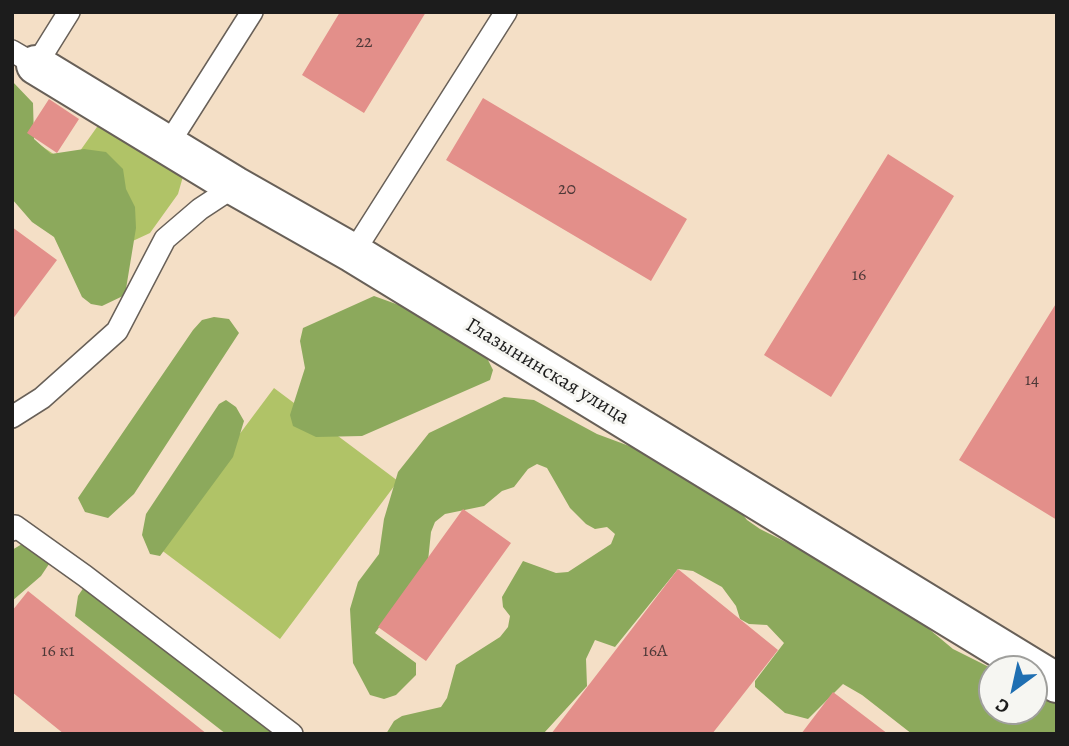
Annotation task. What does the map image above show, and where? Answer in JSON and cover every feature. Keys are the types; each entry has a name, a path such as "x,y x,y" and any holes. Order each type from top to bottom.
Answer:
{"street":[{"name":"Глазынинская улица","path":"24,58 169,143 235,186 353,253 1057,683"}],"lane":[{"path":"24,58 69,12"},
{"path":"169,143 252,12"},
{"path":"353,253 506,12"},
{"path":"12,417 42,398 117,331 165,239 200,209 235,186"},
{"path":"12,530 15,526 75,568 292,734"}],"green space":[{"path":"12,81 33,103 34,139 51,154 84,149 106,152 123,169 126,189 135,207 136,228 125,295 102,306 91,304 82,297 54,237 32,222 12,199"},
{"path":"12,102 16,129 70,165 97,127 112,123 184,173 178,194 150,233 122,246 12,169"},
{"path":"374,296 421,313 483,350 493,370 490,380 362,436 316,437 293,426 290,415 305,368 300,341 303,328"},
{"path":"214,317 229,319 239,333 134,494 108,518 85,512 78,498 193,330 202,320"},
{"path":"274,388 398,481 280,639 156,546"},
{"path":"504,397 534,400 597,434 632,447 643,445 726,494 747,520 760,529 882,590 953,649 978,662 978,725 1048,725 1048,685 1057,687 1057,734 912,734 862,695 843,684 808,719 785,713 755,687 755,681 784,643 767,625 749,624 740,619 736,606 722,587 693,571 678,569 615,647 595,640 586,659 587,686 544,733 386,734 394,721 402,716 441,707 447,698 456,665 500,637 508,627 510,616 503,607 502,597 523,561 556,573 568,572 611,544 615,534 607,527 595,529 586,524 570,508 547,468 537,464 528,469 514,487 502,491 484,506 445,514 435,522 431,532 428,561 375,633 416,663 416,675 396,695 384,699 370,695 353,663 350,609 358,582 379,554 384,519 398,472 429,433"},
{"path":"226,400 236,407 244,421 233,457 160,556 150,554 142,535 146,514 219,404"},
{"path":"27,541 37,545 49,564 41,576 12,601 12,550"},
{"path":"84,587 289,734 226,734 75,616 78,596"}],"building":[{"path":"340,12 426,12 364,113 302,75"},
{"path":"483,98 687,219 651,281 446,160"},
{"path":"49,99 79,119 57,153 27,133"},
{"path":"888,154 954,196 831,397 764,355"},
{"path":"12,227 57,260 12,320"},
{"path":"1057,302 1057,520 959,460"},
{"path":"463,509 511,543 426,661 378,627"},
{"path":"678,569 778,650 712,734 551,734"},
{"path":"28,591 207,734 64,734 12,692 12,611"},
{"path":"833,692 888,734 801,734"}]}
